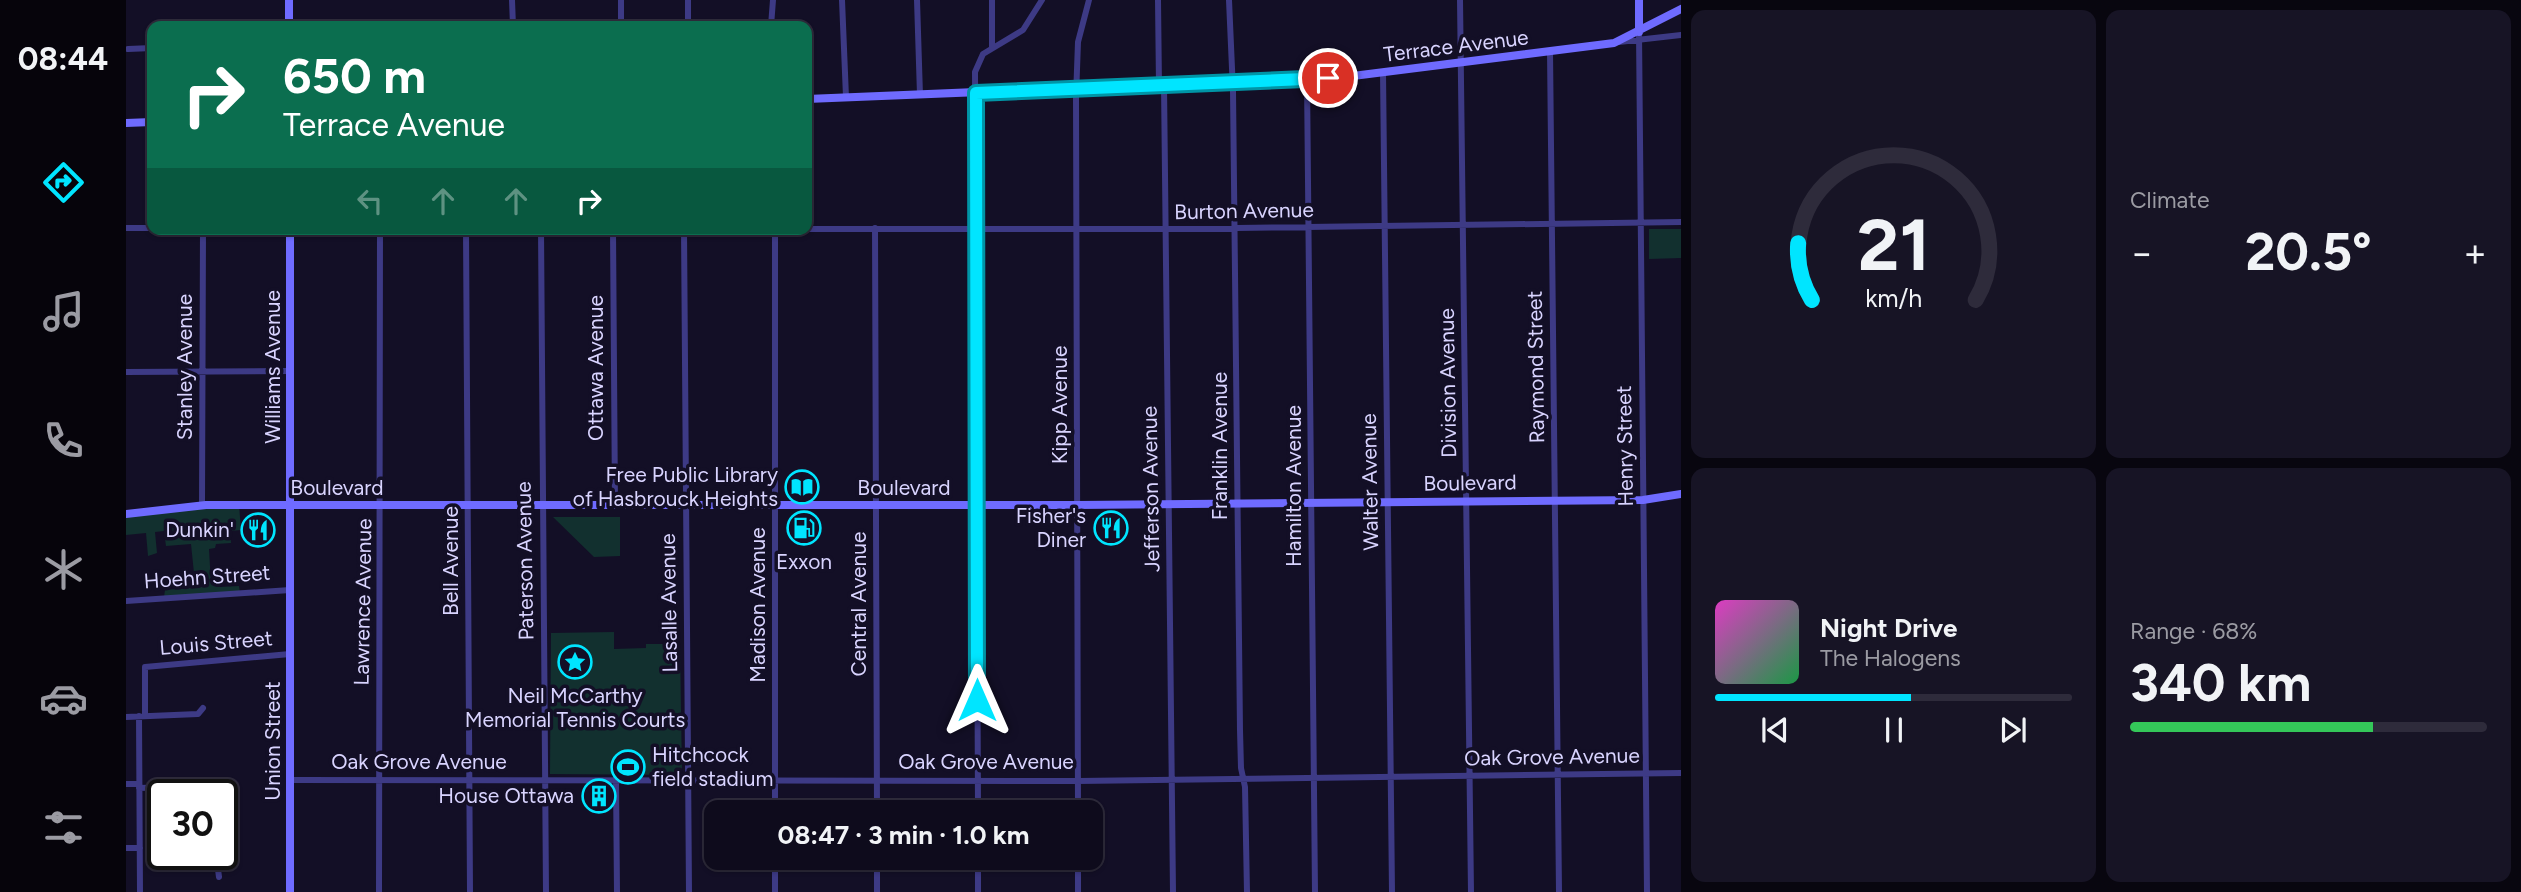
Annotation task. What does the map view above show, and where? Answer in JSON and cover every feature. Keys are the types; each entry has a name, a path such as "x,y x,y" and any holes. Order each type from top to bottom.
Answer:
{"street":[{"path":"289,0 289,21"},
{"path":"512,0 513,21"},
{"path":"621,0 621,21"},
{"path":"688,0 688,21"},
{"path":"771,21 772,0"},
{"path":"842,0 846,97"},
{"path":"917,0 920,94"},
{"path":"992,0 992,47"},
{"path":"978,800 976,66 983,54 992,47 1023,30 1042,0"},
{"name":"Kipp Avenue","path":"1078,800 1077,89 1078,44 1089,0"},
{"name":"Jefferson Avenue","path":"1158,0 1166,229 1173,892"},
{"name":"Franklin Avenue","path":"1229,0 1242,778 1245,788 1247,892"},
{"name":"Division Avenue","path":"1460,0 1471,892"},
{"name":"Henry Street","path":"1639,0 1647,892"},
{"name":"Terrace Avenue","path":"812,99 1307,79 1383,72 1614,43 1639,36 1681,9"},
{"path":"1639,36 1681,35"},
{"path":"128,49 147,48"},
{"name":"Raymond Street","path":"1550,51 1559,892"},
{"name":"Walter Avenue","path":"1383,72 1392,892"},
{"name":"Hamilton Avenue","path":"1307,79 1315,892"},
{"path":"126,123 147,122"},
{"name":"Burton Avenue","path":"812,229 976,229 1077,224 1166,229 1309,228 1681,222"},
{"path":"126,228 147,228"},
{"name":"Central Avenue","path":"875,228 877,800"},
{"name":"Stanley Avenue","path":"202,506 203,235"},
{"name":"Williams Avenue","path":"290,235 290,590"},
{"name":"Lawrence Avenue","path":"379,892 382,505 380,235"},
{"name":"Bell Avenue","path":"466,235 470,892"},
{"name":"Paterson Avenue","path":"542,235 546,892"},
{"name":"Ottawa Avenue","path":"613,235 615,506"},
{"name":"Lasalle Avenue","path":"684,235 689,892"},
{"name":"Madison Avenue","path":"775,235 775,800"},
{"path":"126,372 290,371"},
{"name":"Boulevard","path":"126,514 202,506 1077,505 1643,500 1681,494"},
{"name":"Hoehn Street","path":"126,601 290,590"},
{"name":"Union Street","path":"290,590 290,892"},
{"name":"Louis Street","path":"142,716 145,667 290,654"},
{"path":"126,717 198,714 203,708"},
{"path":"140,892 139,786 142,716"},
{"name":"Oak Grove Avenue","path":"290,780 1078,781 1681,773"},
{"path":"616,779 617,892"},
{"path":"126,784 147,786"},
{"path":"126,848 140,848"},
{"path":"218,870 219,877"},
{"path":"775,870 775,892"},
{"path":"877,870 877,892"},
{"path":"978,870 978,892"},
{"path":"1078,870 1078,892"}],"green space":[{"path":"1649,229 1681,229 1681,258 1649,259"},
{"path":"239,505 241,530 230,531 231,543 216,544 215,548 209,549 211,584 219,584 220,587 239,586 240,593 164,597 165,590 187,588 187,584 195,583 191,544 166,546 164,531 155,532 157,553 148,556 146,533 126,535 126,514"},
{"path":"553,517 620,517 620,556 594,557"},
{"path":"614,632 614,649 646,648 646,644 680,644 682,775 550,774 551,633"}],"place":[{"name":"Free Public Library of Hasbrouck Heights","path":"802,487"},
{"name":"Exxon","path":"804,528"},
{"name":"Fisher's Diner","path":"1111,528"},
{"name":"Dunkin'","path":"258,530"},
{"name":"Neil McCarthy Memorial Tennis Courts","path":"575,662"},
{"name":"Hitchcock field stadium","path":"628,767"},
{"name":"House Ottawa","path":"599,796"}],"route":[{"path":"977,700 976,93 1328,78"}]}
